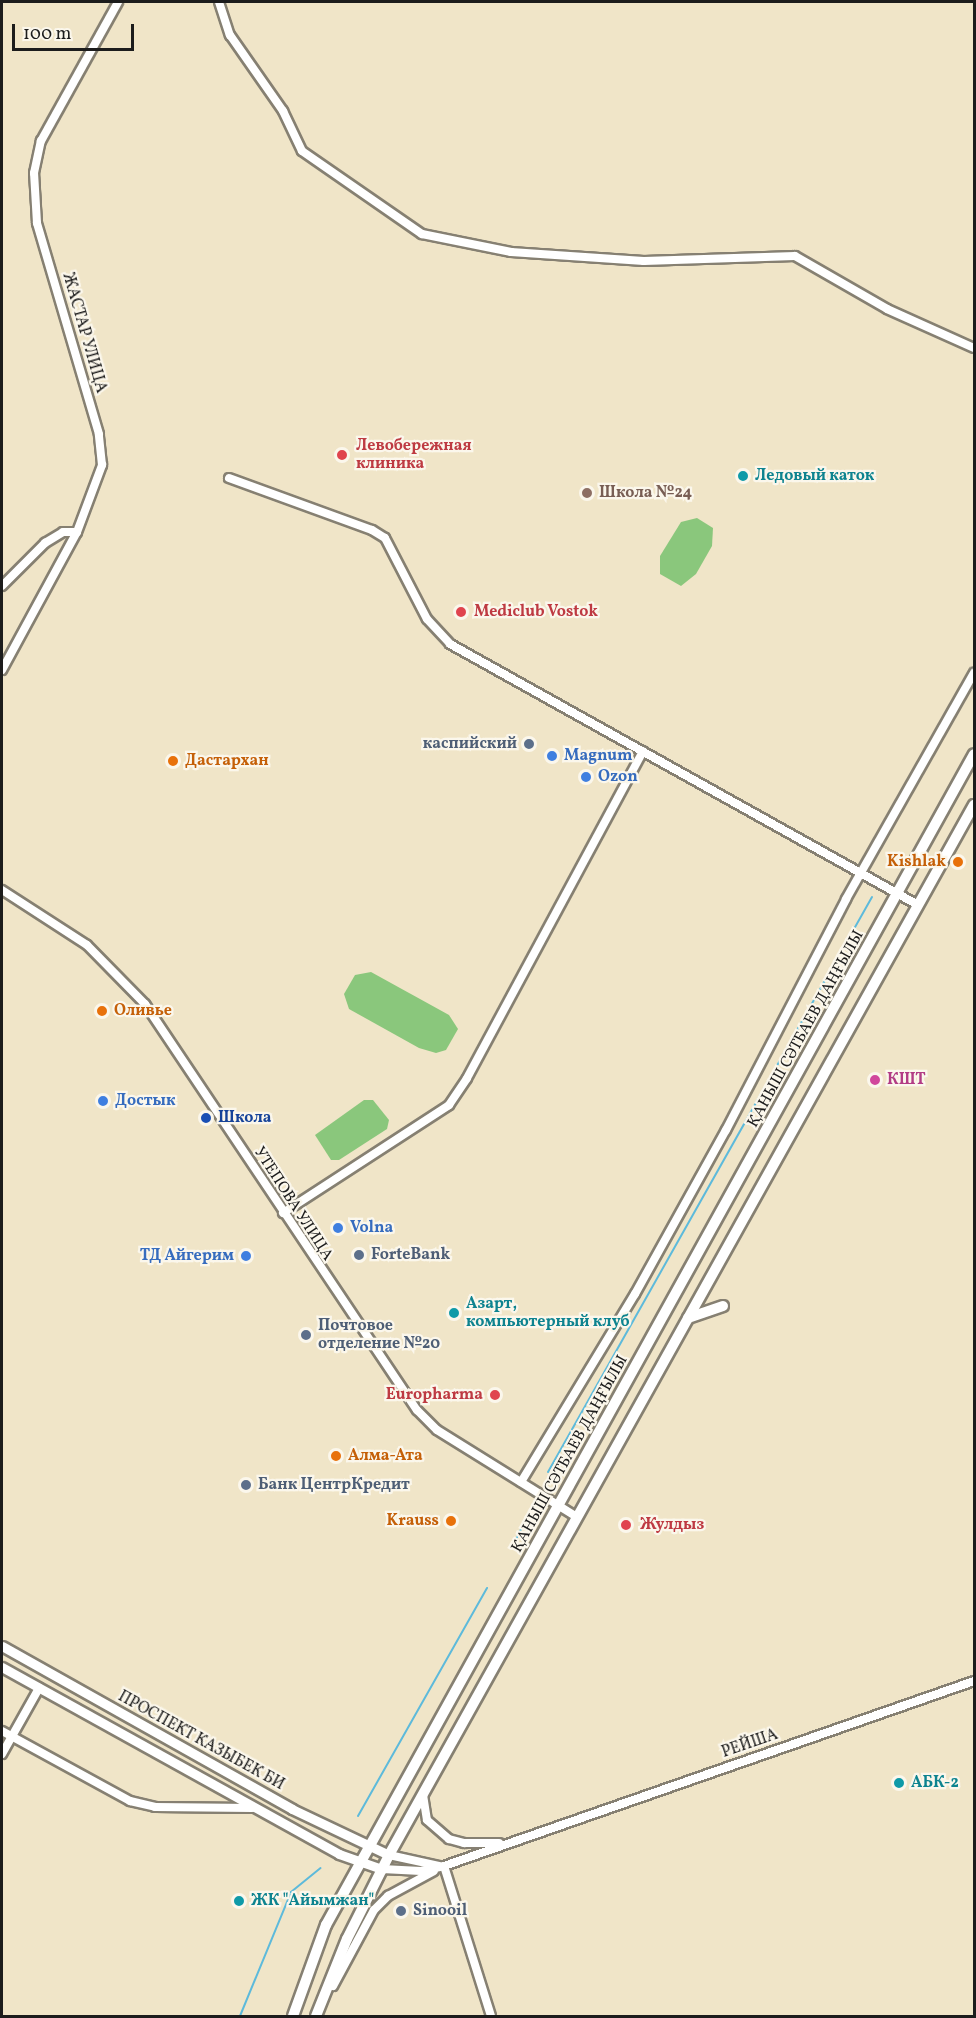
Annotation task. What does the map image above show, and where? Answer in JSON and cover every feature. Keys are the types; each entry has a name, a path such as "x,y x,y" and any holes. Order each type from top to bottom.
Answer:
{"main road":[{"name":"ҚАНЫШ СӘТБАЕВ ДАҢҒЫЛЫ","path":"293,2016 326,1925 367,1848 975,754"},
{"path":"316,2016 389,1855 975,805"},
{"path":"688,1318 723,1306"}],"street":[{"name":"ЖАСТАР УЛИЦА","path":"2,670 77,532 102,465 99,434 37,223 34,174 41,141 118,2"},
{"path":"219,2 230,35 283,111 302,151 422,234 511,252 645,261 795,256 888,309 973,345"},
{"path":"229,478 372,530 385,538 427,619 450,644 899,892 918,905"},
{"path":"2,586 45,543 63,532 77,532"},
{"path":"521,1482 652,1263 861,872 975,674"},
{"path":"283,1213 448,1105 488,1040 643,751"},
{"name":"УТЕПОВА УЛИЦА","path":"2,890 87,945 141,1000 417,1410 436,1430 577,1517"},
{"name":"ПРОСПЕКТ КАЗЫБЕК БИ","path":"2,1646 170,1743 367,1848 389,1855"},
{"name":"ПРОСПЕКТ КАЗЫБЕК БИ","path":"2,1667 252,1808 359,1863 382,1869"},
{"name":"РЕЙША","path":"509,1843 975,1681"},
{"path":"2,1754 39,1688"},
{"path":"2,1731 130,1802 155,1807 252,1808"},
{"path":"423,1794 427,1820 449,1839 464,1843 509,1843"},
{"path":"382,1869 420,1871 444,1866 509,1843"},
{"path":"389,1855 444,1866"},
{"path":"316,2016 374,1910 388,1896 444,1866"},
{"path":"444,1866 491,2016"}],"green space":[{"path":"697,518 713,528 712,546 696,574 681,586 660,574 660,556 681,522"},
{"path":"371,972 449,1015 458,1029 446,1050 436,1053 419,1048 349,1009 344,994 355,975"},
{"path":"364,1100 373,1100 389,1120 387,1129 339,1160 331,1160 315,1135"}],"waterway":[{"path":"548,1472 872,897"},
{"path":"513,1545 526,1519"},
{"path":"358,1816 487,1588"},
{"path":"240,2016 291,1892 321,1868"}],"place":[{"name":"Левобережная клиника","path":"342,455"},
{"name":"Ледовый каток","path":"743,476"},
{"name":"Школа №24","path":"587,493"},
{"name":"Mediclub Vostok","path":"461,612"},
{"name":"каспийский","path":"529,744"},
{"name":"Magnum","path":"552,756"},
{"name":"Дастархан","path":"173,761"},
{"name":"Ozon","path":"586,777"},
{"name":"Kishlak","path":"958,862"},
{"name":"Оливье","path":"102,1011"},
{"name":"КШТ","path":"875,1080"},
{"name":"Достык","path":"103,1101"},
{"name":"Школа","path":"206,1118"},
{"name":"Volna","path":"338,1228"},
{"name":"ForteBank","path":"359,1255"},
{"name":"ТД Айгерим","path":"246,1256"},
{"name":"Азарт, компьютерный клуб","path":"454,1313"},
{"name":"Почтовое отделение №20","path":"306,1335"},
{"name":"Europharma","path":"495,1395"},
{"name":"Алма-Ата","path":"336,1456"},
{"name":"Банк ЦентрКредит","path":"246,1485"},
{"name":"Krauss","path":"451,1521"},
{"name":"Жулдыз","path":"626,1525"},
{"name":"АБК-2","path":"899,1783"},
{"name":"ЖК \"Айымжан\"","path":"239,1901"},
{"name":"Sinooil","path":"401,1911"}]}
